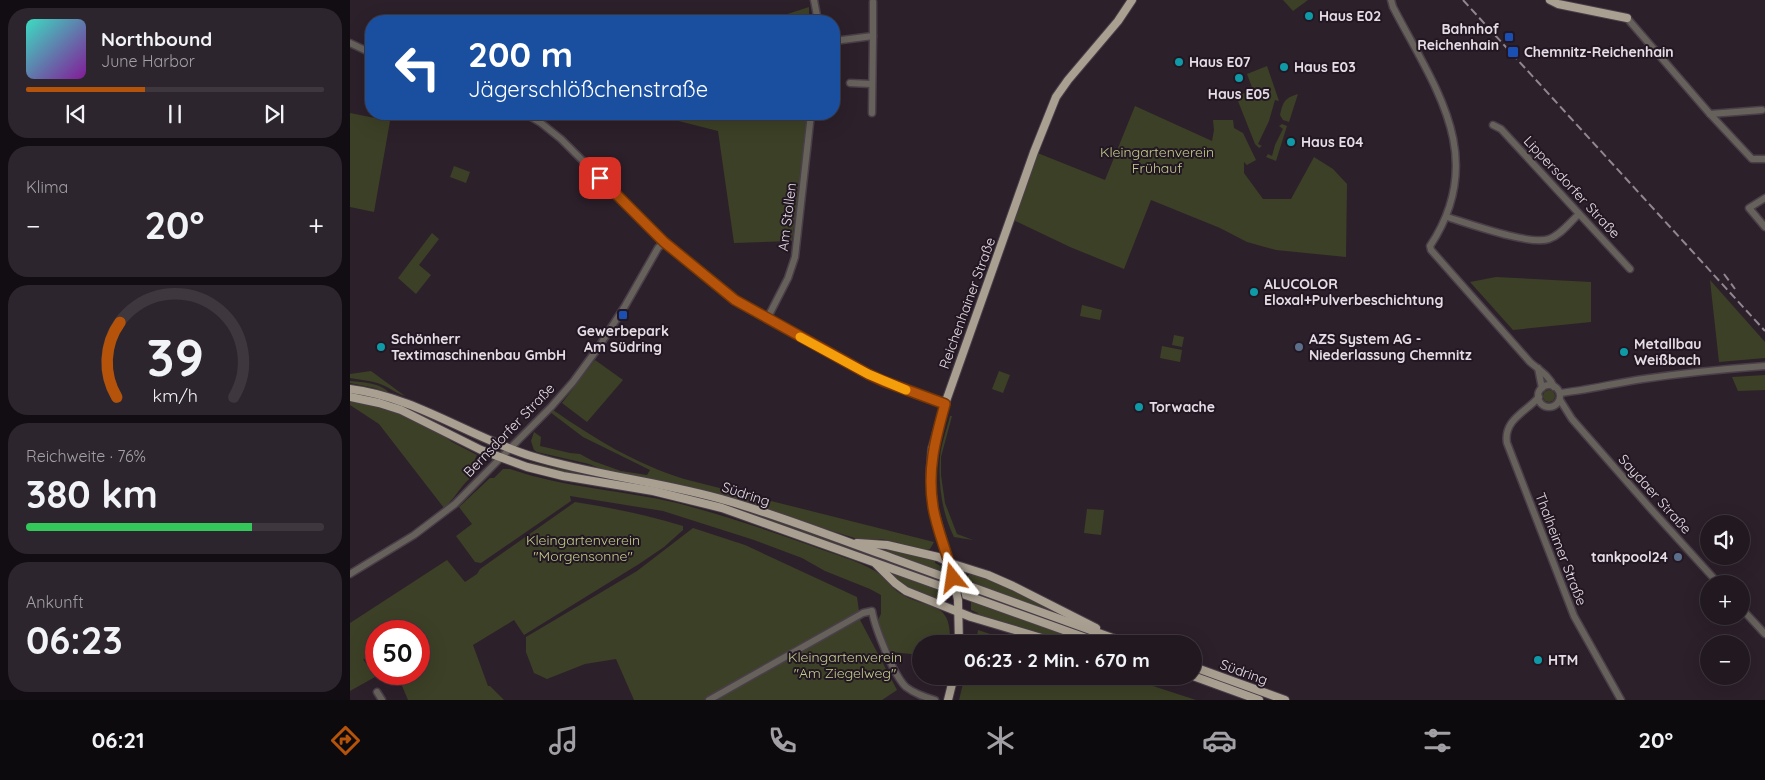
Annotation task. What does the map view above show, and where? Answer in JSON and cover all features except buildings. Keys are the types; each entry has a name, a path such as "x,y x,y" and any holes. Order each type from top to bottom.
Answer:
{"main road":[{"name":"Reichenhainer Straße","path":"959,635 958,600 950,563 934,510 930,476 932,450 945,404 1034,152 1056,97 1118,21 1132,0"},
{"path":"1550,0 1558,4 1627,18"},
{"name":"Südring","path":"350,389 374,393 407,403 510,449 547,461 703,494 757,510 1107,635"},
{"name":"Südring","path":"350,398 379,403 401,410 501,458 550,473 653,491 714,506 1078,635"},
{"path":"848,542 887,545 938,556 950,563 1013,586 1110,635"},
{"path":"870,560 902,589 971,617 1032,635"},
{"name":"Südring","path":"1202,670 1285,700"},
{"name":"Südring","path":"1202,679 1260,700"},
{"path":"948,700 952,685"}],"street":[{"path":"814,0 817,15"},
{"path":"1391,0 1441,96 1452,129 1457,157 1455,188 1447,217 1430,246 1431,250 1512,342 1551,380 1558,399"},
{"path":"872,113 873,2"},
{"path":"1627,18 1710,114 1752,159 1765,159"},
{"path":"840,40 872,36"},
{"path":"350,42 365,50"},
{"path":"850,83 871,84"},
{"path":"1710,114 1762,110"},
{"path":"536,120 561,139 664,242 735,300 883,381 945,404"},
{"name":"Am Stollen","path":"767,319 788,278 795,257 810,120"},
{"name":"Lippersdorfer Straße","path":"1493,125 1501,129 1630,269"},
{"path":"1765,198 1749,208 1765,227"},
{"path":"1447,217 1516,237 1544,240 1551,239 1579,214"},
{"name":"Bernsdorfer Straße","path":"350,574 414,535 455,504 551,407 573,382 618,318 658,248 664,242"},
{"path":"1538,368 1542,388 1540,400 1548,407 1558,399 1582,391 1640,379 1701,371 1765,366"},
{"path":"1542,388 1554,386"},
{"name":"Saydaer Straße","path":"1558,399 1572,419 1711,575"},
{"name":"Thalheimer Straße","path":"1540,400 1514,418 1509,425 1506,438 1507,443 1574,616 1621,700"},
{"path":"709,700 861,614 872,612 874,625 902,682 914,693 936,700"},
{"path":"1750,618 1765,634"},
{"path":"377,692 382,700"}],"green space":[{"path":"1283,0 1308,0 1293,11"},
{"path":"809,7 809,15 784,15"},
{"path":"1267,66 1279,101 1275,100 1269,121 1258,144 1262,146 1259,148 1255,144 1236,96 1253,90 1247,74"},
{"path":"1298,94 1289,122 1283,120 1280,115 1284,103 1290,97"},
{"name":"Kleingartenverein Frühauf","path":"1135,106 1212,141 1213,120 1233,120 1234,128 1243,133 1256,160 1247,165 1244,162 1244,173 1263,199 1291,199 1314,157 1333,169 1347,184 1346,257 1276,250 1247,242 1220,228 1151,200 1124,269 1070,247 1011,219 1035,152 1105,180"},
{"path":"350,113 365,116 365,120 390,121 374,212 350,207"},
{"path":"675,120 808,120 792,241 734,243 718,131"},
{"path":"1282,124 1287,126 1276,161 1266,157 1268,154 1272,156 1283,129 1279,126"},
{"path":"454,166 470,172 466,183 450,177"},
{"path":"432,233 439,239 419,265 431,275 416,294 398,278"},
{"path":"1496,277 1591,282 1591,322 1513,330 1470,282"},
{"path":"1710,280 1765,342 1765,358 1719,362"},
{"path":"1082,305 1102,310 1100,320 1080,316"},
{"path":"1174,335 1184,337 1182,347 1172,345"},
{"path":"1162,346 1182,350 1180,362 1160,358"},
{"path":"595,360 623,380 587,422 562,403"},
{"path":"371,371 405,396 378,383 350,378 350,374"},
{"path":"999,371 1010,375 1003,393 992,389"},
{"path":"1765,375 1765,390 1738,391 1732,377"},
{"path":"350,381 377,385 387,390 390,394 375,388 350,383"},
{"path":"1547,390 1551,390 1555,396 1551,402 1547,402 1543,398 1543,394"},
{"path":"350,392 407,406 483,441 483,443 403,408 350,395"},
{"path":"350,401 375,405 400,413 434,429 452,442 477,455 474,461 477,469 474,475 444,508 379,424 350,405"},
{"path":"553,410 631,458 684,479 934,542 930,549 926,550 882,539 861,540 700,490 607,471 589,464 537,452 534,450 531,441 534,432 541,437 540,446 580,454 621,471 647,475 650,470 583,437 550,412"},
{"path":"950,416 952,416 941,457 941,475 945,503 957,534 973,540 954,537 946,518 942,498 940,457"},
{"path":"530,462 567,471 642,483 713,500 813,533 945,581 945,583 760,517 706,500 667,491 565,473 529,465"},
{"path":"503,469 510,469 573,485 677,503 795,540 868,567 879,573 901,594 937,608 947,620 950,635 912,635 912,654 891,652 877,622 881,614 881,595 870,589 825,571 802,558 754,540 663,511 570,496 571,501 481,563 475,562 456,536 472,524 459,507 490,478 494,478"},
{"name":"Kleingartenverein \"Morgensonne\"","path":"575,502 657,518 683,526 683,530 664,547 524,635 514,620 473,645 488,686 504,700 408,700 402,685 430,685 430,620 365,620 365,659 363,659 365,662 365,683 350,691 350,623 447,560 465,582 477,574 480,569"},
{"path":"1087,509 1104,510 1101,535 1084,533"},
{"path":"693,528 745,545 857,597 859,611 795,650 704,700 634,700 616,659 585,664 547,679 534,673 526,652 526,637 637,571"},
{"path":"890,547 935,560 935,563 941,566 942,573 872,548"},
{"path":"884,568 947,591 948,597 938,600 905,587"},
{"path":"970,574 1002,584 1076,621 967,582 966,577"},
{"path":"971,600 1069,635 1040,635 977,615 978,613 971,610"},
{"name":"Kleingartenverein \"Am Ziegelweg\"","path":"859,618 897,690 882,700 715,700"},
{"path":"978,630 993,635 977,635"},
{"path":"963,685 1150,685 1196,700 959,700"}],"railway":[{"path":"1463,0 1765,331"},
{"path":"1724,274 1735,289"}],"slow traffic":[{"path":"800,337 868,374 906,390"}],"place":[{"name":"Haus E02","path":"1309,16"},
{"name":"Bahnhof Reichenhain","path":"1509,37"},
{"name":"Chemnitz-Reichenhain","path":"1513,52"},
{"name":"Haus E07","path":"1179,62"},
{"name":"Haus E03","path":"1284,67"},
{"name":"Haus E05","path":"1239,78"},
{"name":"Haus E04","path":"1291,142"},
{"name":"ALUCOLOR Eloxal+Pulverbeschichtung","path":"1254,292"},
{"name":"Gewerbepark Am Südring","path":"623,315"},
{"name":"Schönherr Textimaschinenbau GmbH","path":"381,347"},
{"name":"AZS System AG - Niederlassung Chemnitz","path":"1299,347"},
{"name":"Metallbau Weißbach","path":"1624,352"},
{"name":"Torwache","path":"1139,407"},
{"name":"tankpool24","path":"1678,557"},
{"name":"HTM","path":"1538,660"}],"route":[{"path":"600,178 664,242 735,300 868,374 945,404 932,450 930,476 933,506 953,578"}]}
